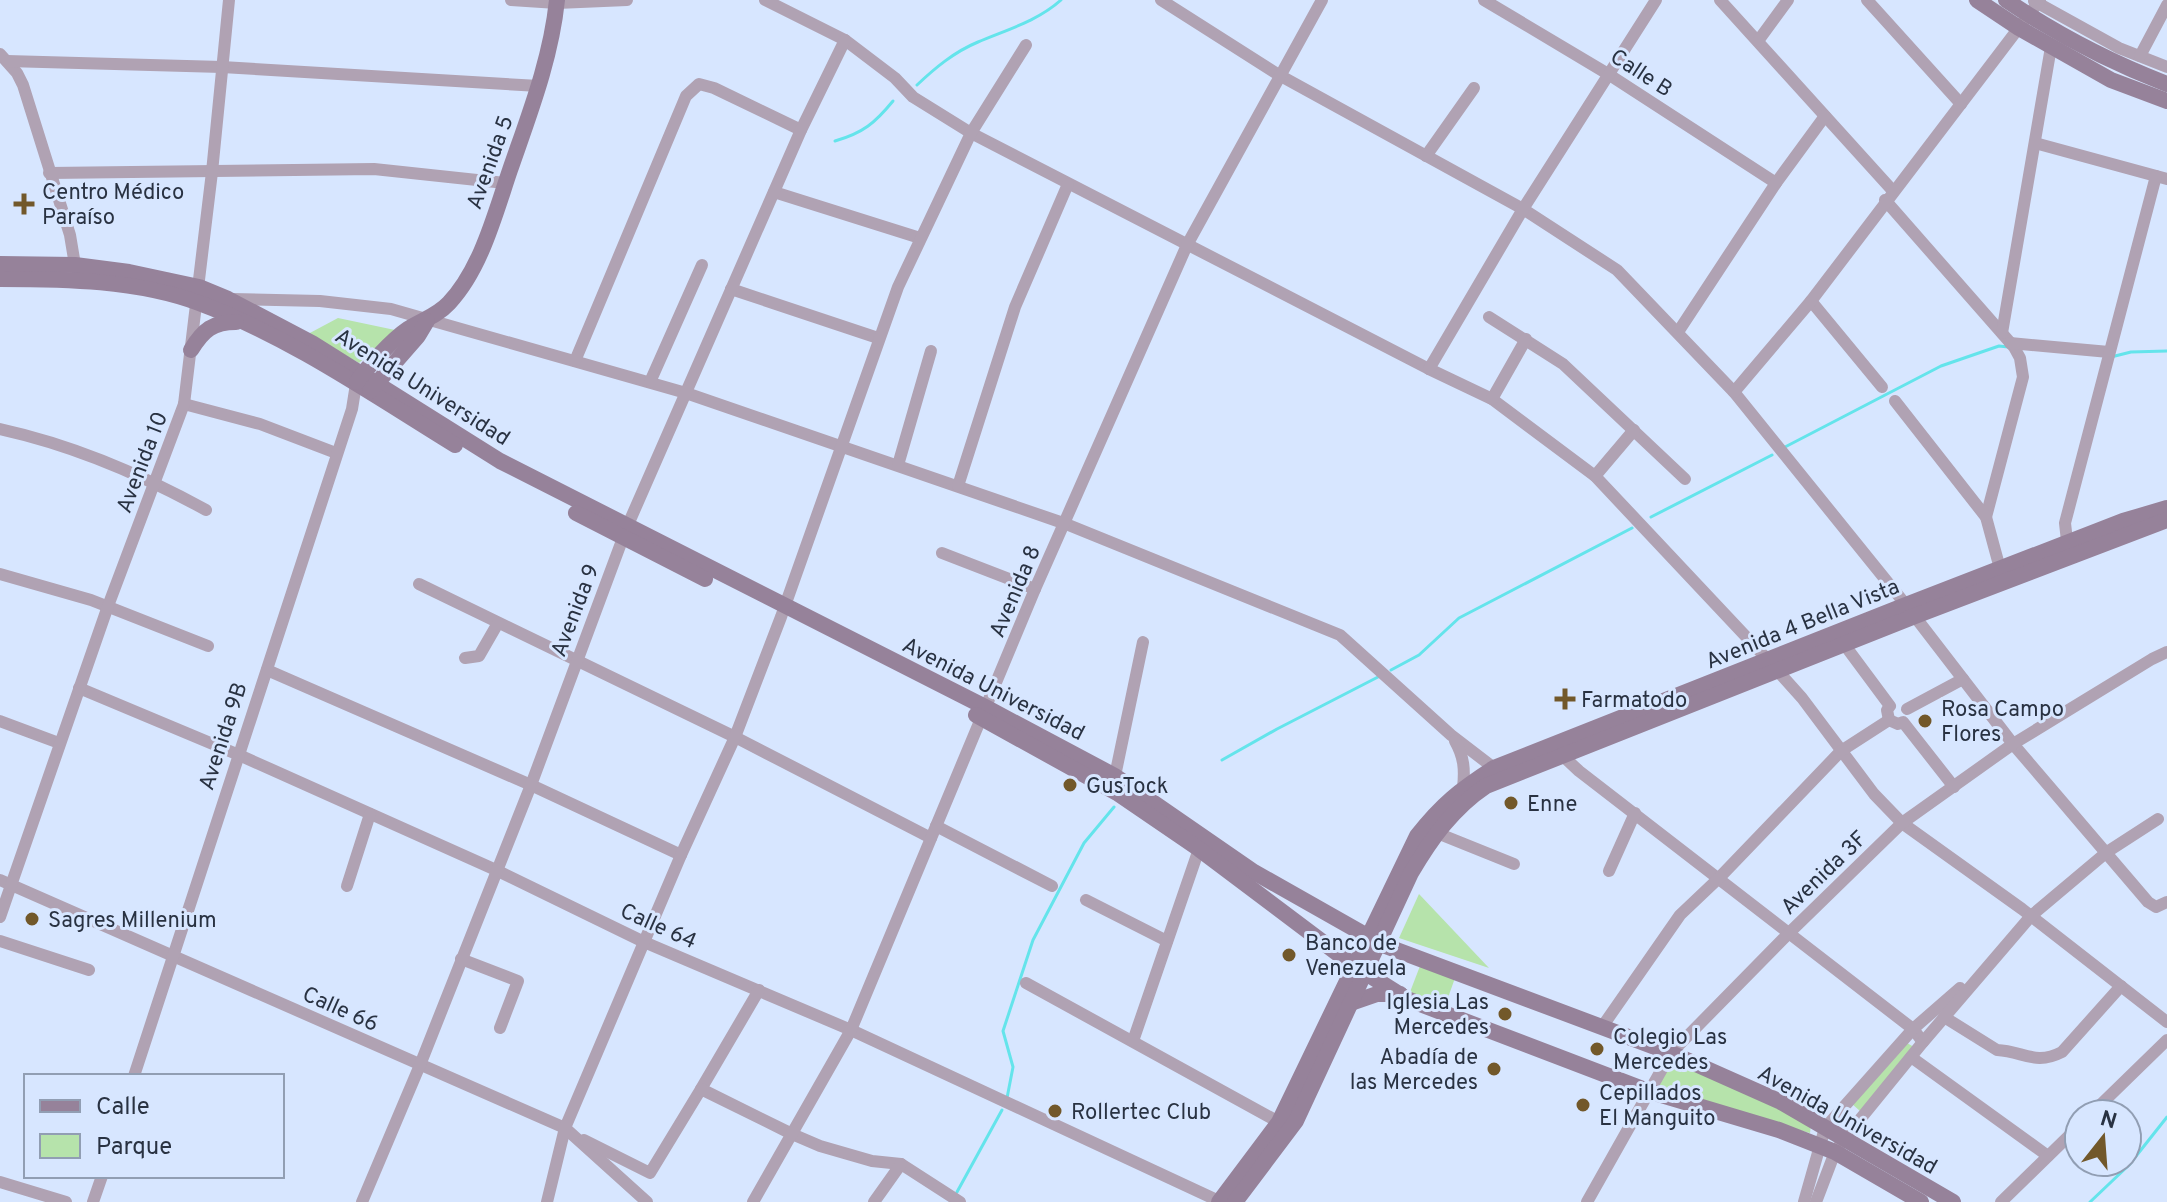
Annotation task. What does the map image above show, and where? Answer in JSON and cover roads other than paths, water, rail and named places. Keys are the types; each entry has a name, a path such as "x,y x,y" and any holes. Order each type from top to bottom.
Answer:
{"street":[{"name":"Avenida 10","path":"0,917 5,882 184,404 229,0"},
{"path":"511,0 627,0"},
{"path":"765,0 845,40 895,78 913,97 971,133 1492,399 1595,476 1773,666 1874,794 1902,823 2031,916 2167,1022"},
{"path":"1161,0 1279,75 1523,209 1617,270 1734,392 1911,611 2013,744 2148,902 2156,907 2167,902"},
{"name":"Avenida 8","path":"753,1202 851,1030 1035,589 1187,245 1322,0"},
{"name":"Calle B","path":"1484,0 1608,74 1776,183"},
{"path":"1429,369 1523,209 1656,0"},
{"path":"1720,0 1825,116 2020,358 2023,377 1986,517"},
{"path":"1758,41 1788,0"},
{"path":"1867,0 1961,104"},
{"path":"1977,0 2032,10 2093,52 2119,66 2167,84"},
{"path":"2006,0 2167,67"},
{"name":"Avenida 5","path":"366,383 403,355 427,321 449,302 470,273 539,86 557,2"},
{"path":"2140,56 2167,5"},
{"path":"1734,392 1811,301 2032,10"},
{"path":"2032,10 2051,47 2111,80 2167,101"},
{"name":"Avenida 9","path":"362,1202 531,785 625,533 801,130 845,40"},
{"path":"547,1202 568,1130 644,942 735,737 783,612 878,338 920,238 971,133 1026,45"},
{"path":"2006,338 2051,47"},
{"path":"2093,52 2119,48"},
{"path":"4,57 539,86"},
{"path":"4,57 23,85 70,235 75,265"},
{"path":"575,361 692,88 699,84 714,88 801,130"},
{"path":"1426,156 1474,88"},
{"path":"1678,332 1776,183 1825,116"},
{"path":"2035,143 2162,178 2109,352 2065,523 2068,550"},
{"path":"49,173 374,169 505,183"},
{"path":"958,486 1015,307 1068,184"},
{"path":"774,192 920,238"},
{"name":"Avenida Universidad","path":"0,264 75,265 129,272 198,295 241,321 408,403 500,461 625,533"},
{"path":"650,382 702,265"},
{"name":"Avenida Universidad","path":"0,279 57,279 228,299 312,343 491,468 1115,776 1254,872 1374,940 1671,1053 1781,1102 1825,1128 1840,1145 1921,1202"},
{"path":"731,289 878,338"},
{"path":"228,299 334,303 391,309 686,393 1066,524 1340,635 1451,735 1494,768"},
{"path":"1811,301 1882,387"},
{"path":"1489,317 1563,364 1685,479"},
{"path":"191,350 207,328 241,321"},
{"name":"Avenida 5","path":"366,383 407,330 427,321"},
{"path":"2006,338 2109,352"},
{"path":"1492,399 1526,339"},
{"path":"898,465 931,351"},
{"path":"403,355 399,378 408,403"},
{"name":"Avenida 9B","path":"135,1074 336,453 352,409 366,383"},
{"path":"1895,401 1986,517 2002,576"},
{"path":"184,404 260,424 336,453"},
{"path":"0,429 39,438 155,483 206,510"},
{"path":"1595,476 1634,430"},
{"name":"Avenida 4 Bella Vista","path":"2068,550 2123,521 2167,508"},
{"name":"Avenida 4 Bella Vista","path":"1235,1202 1285,1125 1359,968 1411,873 1437,833 1467,799 1486,786 1561,750 2068,550 2167,520"},
{"path":"942,553 1035,589"},
{"path":"0,574 108,606 208,646"},
{"path":"419,584 1052,886"},
{"path":"465,658 479,656 498,623"},
{"path":"1840,639 1890,706"},
{"path":"1115,776 1143,642"},
{"name":"Avenida 3F","path":"1587,1202 1671,1053 1902,823 2013,744 2167,652"},
{"path":"267,670 531,785 681,855"},
{"path":"1907,709 1963,679"},
{"name":"Calle 64","path":"79,688 239,755 496,870 644,942 851,1030 1220,1202"},
{"path":"1899,703 1907,709 1908,714 1903,722 1898,724 1889,720 1887,710 1890,706 1899,703"},
{"name":"Avenida Universidad","path":"985,713 1117,793 1400,995 1648,1091 1819,1145 1840,1145 1953,1202"},
{"path":"1602,1027 1680,915 1841,751 1889,720"},
{"path":"0,721 59,743"},
{"path":"1903,722 1954,787"},
{"path":"1451,735 1463,755 1463,788"},
{"path":"1561,750 1635,813 1913,1029 1923,1042"},
{"name":"Avenida 4 Bella Vista","path":"1374,940 1417,836 1439,807 1494,768 1561,750"},
{"path":"1609,871 1635,813"},
{"path":"347,886 370,814"},
{"path":"1816,1202 1840,1145 2031,916 2107,852 2158,819"},
{"path":"1437,833 1514,864"},
{"path":"1133,1041 1199,849"},
{"name":"Calle 66","path":"5,882 568,1130 644,1199"},
{"path":"1086,900 1167,941"},
{"path":"0,941 89,970"},
{"path":"461,959 518,981 500,1028"},
{"path":"1804,1202 1825,1128 1913,1029 1993,959"},
{"name":"Avenida 4 Bella Vista","path":"1220,1202 1314,1086 1351,1003 1359,968"},
{"path":"1026,983 1285,1125"},
{"path":"1944,1017 1997,1050 2030,1059 2052,1058 2062,1052 2121,986"},
{"path":"644,1199 650,1173 759,990"},
{"path":"1351,1003 1377,994 1400,995"},
{"path":"2107,1098 2167,1040"},
{"path":"1911,1057 2048,1156"},
{"path":"701,1089 792,1134 872,1161 901,1164 960,1202"},
{"path":"568,1130 650,1173"},
{"path":"2001,1202 2063,1141"},
{"path":"874,1202 901,1164"},
{"path":"93,1202 101,1178"},
{"path":"0,1182 66,1202"}],"waterway":[{"path":"917,85 961,51 1032,19 1061,0"},
{"path":"835,141 868,126 893,101"},
{"path":"1785,447 1941,366 1999,346 2008,347"},
{"path":"2111,357 2131,352 2167,351"},
{"path":"1651,517 1772,455"},
{"path":"1391,670 1419,655 1459,618 1632,528"},
{"path":"1222,760 1378,677"},
{"path":"1007,1098 1013,1067 1003,1031 1033,940 1084,843 1114,807"},
{"path":"957,1192 1002,1110"},
{"path":"2090,1202 2129,1165 2167,1117"}],"place":[{"name":"Centro Médico Paraíso","path":"24,204"},
{"name":"Farmatodo","path":"1565,699"},
{"name":"Rosa Campo Flores","path":"1925,721"},
{"name":"GusTock","path":"1070,785"},
{"name":"Enne","path":"1511,803"},
{"name":"Sagres Millenium","path":"32,919"},
{"name":"Banco de Venezuela","path":"1289,955"},
{"name":"Iglesia Las Mercedes","path":"1505,1014"},
{"name":"Colegio Las Mercedes","path":"1597,1049"},
{"name":"Abadía de las Mercedes","path":"1494,1069"},
{"name":"Cepillados El Manguito","path":"1583,1105"},
{"name":"Rollertec Club","path":"1055,1111"}]}
